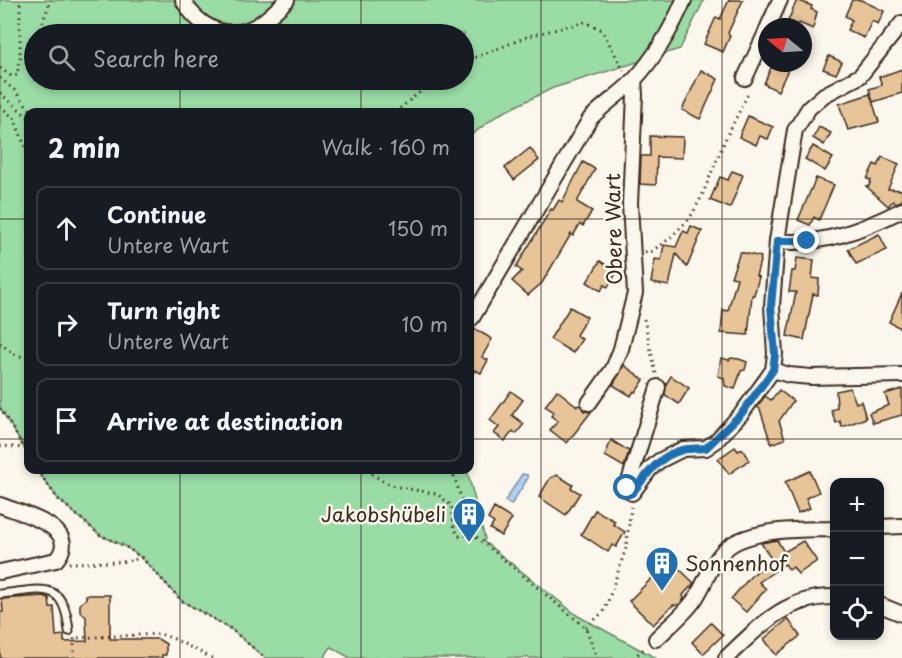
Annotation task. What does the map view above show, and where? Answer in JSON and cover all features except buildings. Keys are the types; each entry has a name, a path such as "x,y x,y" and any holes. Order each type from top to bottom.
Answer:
{"street":[{"path":"183,0 203,24"},
{"path":"258,24 287,0"},
{"path":"474,315 590,119 604,104 632,82 658,49 684,0"},
{"path":"772,18 780,0"},
{"path":"658,387 627,488 632,493 659,461 683,449 706,448 716,441 742,413 773,370 775,354 771,306 777,241 795,130 809,108 824,95 860,76 902,23"},
{"path":"745,78 758,50"},
{"name":"Obere Wart","path":"589,403 613,369 621,349 635,293 630,204 635,94 632,82"},
{"path":"777,241 831,238 902,210"},
{"path":"773,370 789,375 811,376 902,375"},
{"path":"0,505 46,524 60,534 64,541 64,547 56,560 0,572"},
{"path":"884,527 902,526"},
{"path":"656,639 695,599 712,564 738,541 776,532 830,529"},
{"path":"726,658 770,618 793,603 830,597"},
{"path":"884,606 902,614"}],"lane":[{"path":"0,594 53,591 63,602 68,613 69,631"}],"path":[{"path":"0,68 11,76 17,75 20,58 20,0"},
{"path":"42,24 51,0"},
{"path":"474,58 530,36 585,22 602,30 632,82"},
{"path":"20,58 24,56"},
{"path":"0,78 14,90 29,108"},
{"path":"634,254 652,251 669,239 690,218 753,83 745,78"},
{"path":"400,108 422,90"},
{"path":"0,93 24,114"},
{"path":"0,106 14,118 24,144"},
{"path":"635,293 640,298 658,387"},
{"path":"0,343 16,355 24,357"},
{"path":"0,408 24,446"},
{"path":"0,446 24,448"},
{"path":"40,474 58,499 100,535 142,558 182,601 231,629 265,658"},
{"path":"373,474 384,482 398,487 437,494 452,506 454,528 459,536 473,534"},
{"path":"453,474 473,534 586,628 597,658"},
{"path":"586,628 605,610 616,578 626,548 631,520 632,493"},
{"path":"56,560 74,564 122,562 142,558"},
{"path":"74,658 74,638 160,634 212,658"}],"green space":[{"path":"0,0 704,0 680,49 553,88 498,115 474,133 474,108 24,108 24,447 0,408"},
{"path":"40,474 468,474 485,539 483,541 578,616 656,658 350,658 331,647 324,658 265,658 231,629 182,601 142,558 126,547 100,535 58,499"}],"water":[{"path":"522,474 527,475 528,478 511,505 505,501"}],"place":[{"name":"Jakobshübeli","path":"469,543"},
{"name":"Sonnenhof","path":"662,592"}],"route":[{"path":"627,488 632,493 650,469 670,455 683,449 706,448 716,441 742,413 773,370 775,354 771,306 777,241 807,241"}]}
